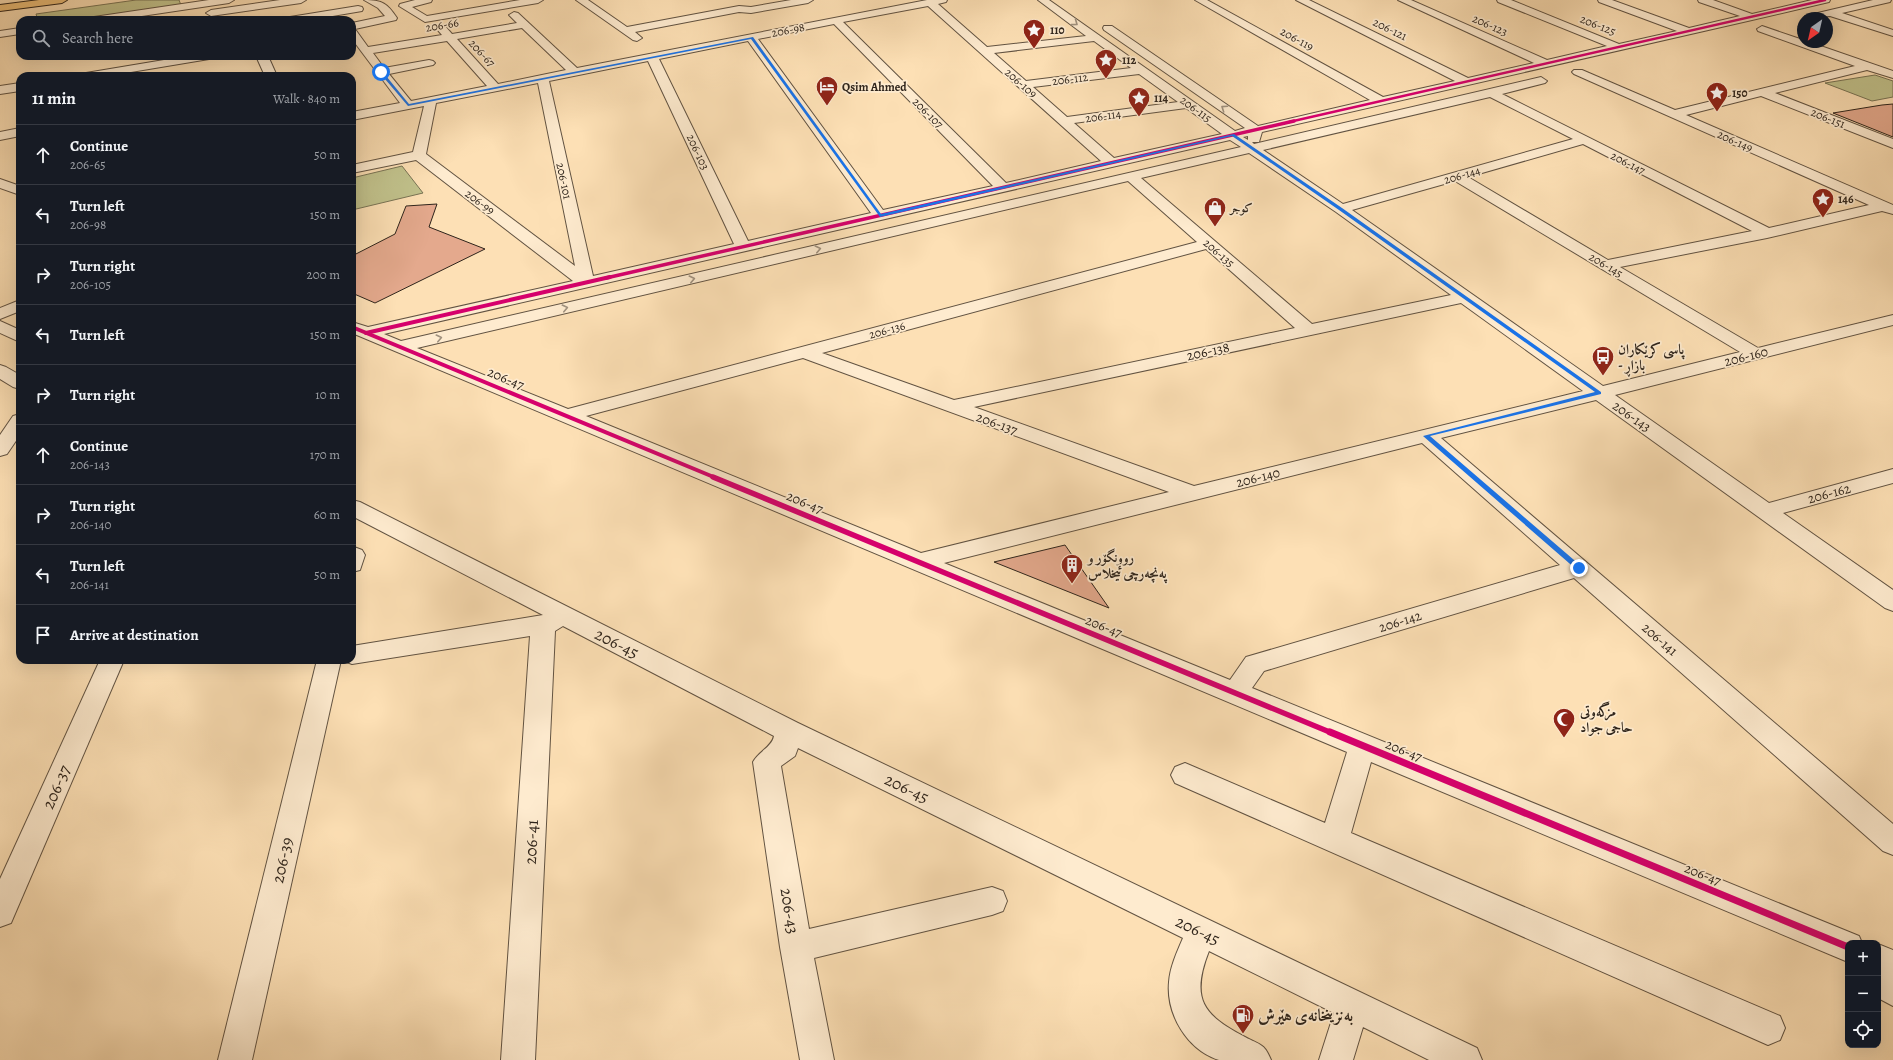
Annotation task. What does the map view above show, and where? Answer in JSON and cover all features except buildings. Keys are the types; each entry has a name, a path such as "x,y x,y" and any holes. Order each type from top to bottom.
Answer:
{"highway":[{"path":"35,0 61,0"},
{"path":"0,8 61,0"}],"street":[{"path":"194,12 229,0"},
{"path":"144,16 301,0"},
{"path":"356,29 392,18 382,6 369,0"},
{"path":"427,19 538,0"},
{"path":"581,0 626,30 651,50"},
{"path":"724,0 739,9"},
{"path":"907,0 917,5"},
{"name":"206-115","path":"1043,0 1251,148"},
{"name":"206-119","path":"1200,0 1381,101"},
{"name":"206-121","path":"1301,0 1467,82"},
{"name":"206-123","path":"1402,0 1546,64"},
{"name":"206-125","path":"1502,0 1618,47"},
{"path":"1603,0 1688,31"},
{"path":"1703,0 1752,17"},
{"path":"1833,12 1886,0"},
{"name":"206-67","path":"420,1 404,6 427,19 449,37 496,88"},
{"path":"626,30 739,9 751,10 811,1"},
{"name":"206-98","path":"356,115 574,72 651,50 751,38 838,18 936,1"},
{"name":"206-109","path":"936,1 985,51 1111,163"},
{"path":"359,330 586,283 1752,17 1815,1"},
{"path":"309,16 360,5"},
{"path":"354,16 360,5"},
{"path":"504,6 574,72"},
{"path":"1833,14 1893,33"},
{"name":"206-107","path":"838,18 1003,188"},
{"path":"1747,32 1797,20"},
{"name":"206-115","path":"1100,22 1256,130"},
{"name":"206-66","path":"364,51 524,24"},
{"path":"1762,29 1893,75"},
{"path":"0,34 16,32"},
{"path":"356,37 364,51 408,105"},
{"path":"751,38 880,216"},
{"path":"985,51 1096,38"},
{"name":"206-103","path":"651,50 743,247"},
{"path":"150,60 161,64"},
{"path":"135,72 161,64 184,60"},
{"path":"264,60 269,72"},
{"path":"381,72 429,63"},
{"path":"400,346 1601,66"},
{"path":"1674,114 1868,66"},
{"name":"206-112","path":"1023,85 1141,70"},
{"name":"206-149","path":"1578,72 1888,208"},
{"name":"206-101","path":"543,78 586,283"},
{"path":"2,89 16,87"},
{"name":"206-147","path":"1490,92 1767,232"},
{"name":"206-151","path":"1762,92 1893,144"},
{"path":"356,168 419,155 431,100"},
{"name":"206-114","path":"1064,121 1189,104"},
{"path":"1251,148 1256,130"},
{"path":"0,136 16,133"},
{"name":"206-144","path":"1341,209 1584,140"},
{"name":"206-143","path":"1251,148 1341,209 1893,602"},
{"name":"206-99","path":"419,155 586,283"},
{"name":"206-135","path":"1130,176 1308,330"},
{"name":"206-145","path":"1456,176 1756,354"},
{"path":"2,183 16,181"},
{"path":"2,183 16,189"},
{"path":"1605,265 1888,208"},
{"name":"206-136","path":"565,416 1208,244"},
{"name":"206-138","path":"952,406 1464,297"},
{"path":"0,314 16,307"},
{"name":"206-160","path":"1600,393 1893,320"},
{"path":"0,326 16,335"},
{"name":"206-47","path":"359,330 1845,947"},
{"name":"206-137","path":"803,352 1192,493"},
{"path":"0,370 16,380"},
{"name":"206-140","path":"916,562 1600,393"},
{"path":"0,450 16,426"},
{"name":"206-141","path":"1426,436 1893,842"},
{"name":"206-162","path":"1764,510 1893,476"},
{"name":"206-45","path":"356,509 554,620 789,731 1465,1060"},
{"name":"206-142","path":"1235,693 1255,664 1579,568"},
{"path":"356,654 554,620"},
{"name":"206-41","path":"518,1060 543,628 554,620"},
{"name":"206-37","path":"0,913 110,664"},
{"name":"206-39","path":"235,1060 328,664"},
{"name":"206-43","path":"789,731 785,748 767,762 796,947 817,1060"},
{"path":"1335,839 1362,746"},
{"path":"1185,774 1768,1028"},
{"path":"796,947 992,901"},
{"path":"1202,932 1190,956 1183,986 1190,1014 1201,1030 1254,1060"},
{"path":"1881,960 1893,965"},
{"path":"1881,980 1893,990"},
{"path":"1336,1060 1353,1005"}],"green space":[{"path":"136,0 179,0 181,5 105,16 37,16 36,14"},
{"path":"1875,75 1893,81 1893,97 1872,101 1825,83"},
{"path":"402,166 423,193 356,209 356,177"}],"cycle path":[{"path":"366,333 1825,0"},
{"path":"356,329 1845,946"}],"place":[{"name":"110","path":"1034,50"},
{"name":"112","path":"1106,80"},
{"name":"Qsim Ahmed","path":"827,106"},
{"name":"150","path":"1717,112"},
{"name":"114","path":"1139,118"},
{"name":"146","path":"1823,218"},
{"name":"كوجر","path":"1215,228"},
{"name":"پاسی کرێکاران - بازاڕ","path":"1603,376"},
{"name":"روونگۆر و په‌نچه‌رچی ئیخلاس","path":"1072,584"},
{"name":"مزگەوتی حاجی جواد","path":"1564,738"},
{"name":"بەنزینخانەی هێرش","path":"1243,1034"}],"route":[{"path":"381,72 408,105 751,38 880,216 1232,135 1341,209 1600,393 1426,436 1579,568"}]}
